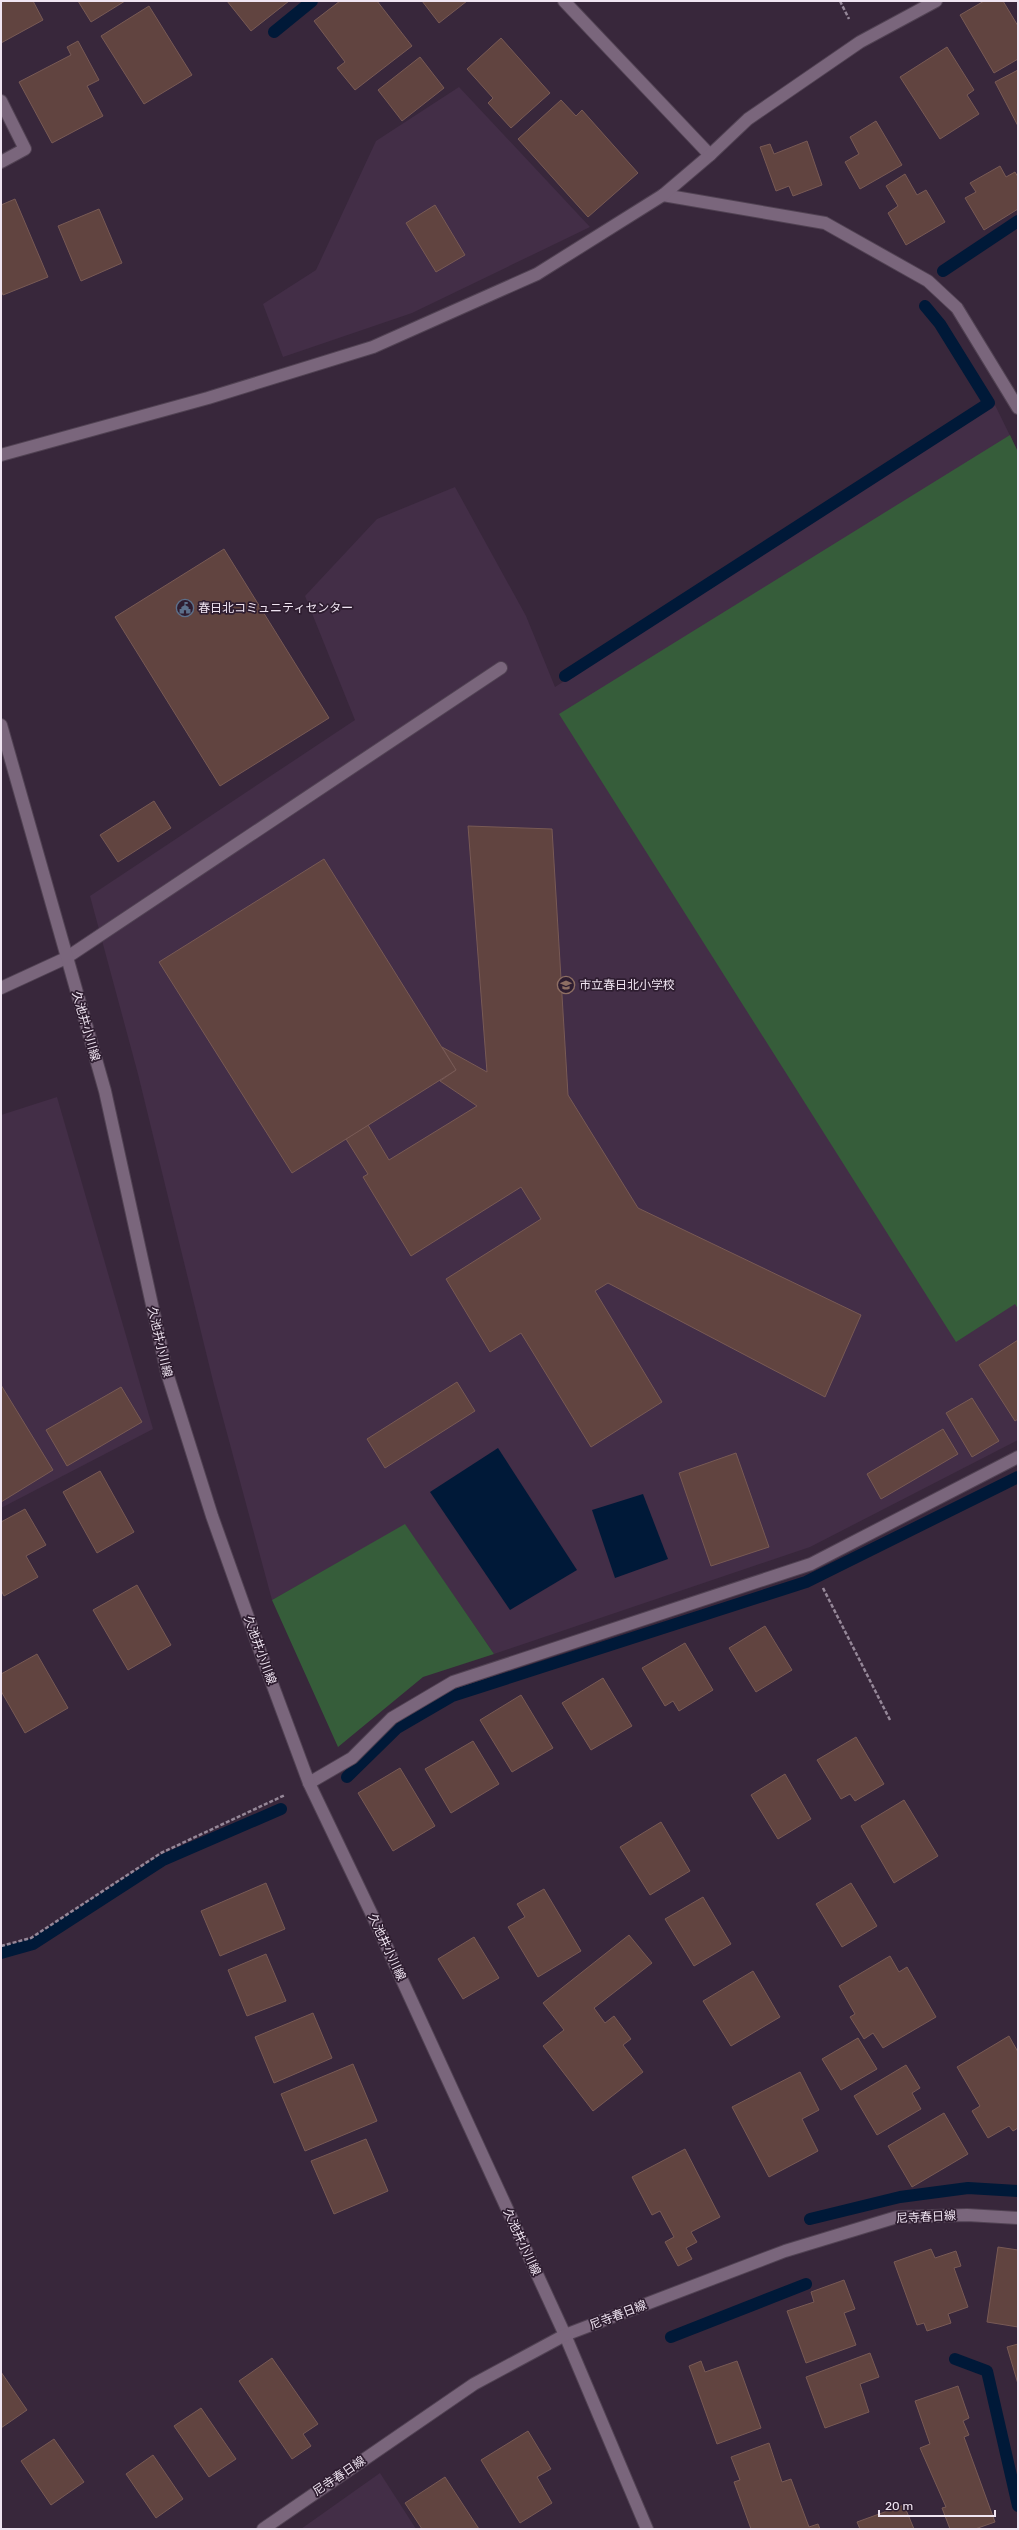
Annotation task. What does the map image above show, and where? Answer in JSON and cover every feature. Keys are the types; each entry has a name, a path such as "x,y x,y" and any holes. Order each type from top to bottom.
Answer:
{"street":[{"path":"564,1 710,155"},
{"path":"1,455 208,398 373,347 537,274 663,194 710,155 748,118 860,42 936,1"},
{"path":"1,101 25,149 1,162"},
{"path":"663,194 825,223 928,281 957,308 1018,408"},
{"path":"1,988 66,958 501,668"},
{"name":"久池井小川線","path":"1,725 104,1091 167,1373 214,1523 309,1783 375,1921 565,2335 647,2529"},
{"path":"309,1783 352,1758 392,1718 454,1682 811,1564 1018,1458"},
{"name":"尼寺春日線","path":"263,2529 474,2384 565,2335 785,2251 898,2217 967,2215 1018,2218"}],"path":[{"path":"822,1587 890,1720"},
{"path":"1,1946 31,1938 161,1853 309,1783"}],"shaded area":[{"path":"459,87 590,227 412,313 283,357 263,304 316,270 376,141"},
{"name":"市立春日北小学校","path":"995,405 1018,452 1018,1440 810,1547 494,1654 405,1525 272,1600 214,1385 138,1074 90,896 355,720 305,596 377,519 455,487 526,616 555,687"},
{"path":"57,1097 153,1429 1,1508 1,1115"},
{"path":"380,2473 416,2529 301,2529"}],"green space":[{"path":"1010,435 1018,452 1018,1309 1015,1304 956,1342 559,714"},
{"path":"405,1524 494,1654 423,1677 338,1747 272,1600"}],"water":[{"path":"498,1448 577,1570 510,1610 430,1492"},
{"path":"643,1494 668,1559 615,1578 592,1510"}],"building":[{"path":"1,1 33,1 43,20 1,43"},
{"path":"78,1 125,1 91,22"},
{"path":"227,1 289,1 251,31"},
{"path":"340,1 377,1 412,46 355,90 337,68 345,62 314,21"},
{"path":"422,1 467,1 439,23"},
{"path":"984,1 1003,1 1018,26 1018,59 994,73 960,15"},
{"path":"149,6 192,75 144,104 101,36"},
{"path":"501,38 550,93 511,128 488,103 493,98 467,69"},
{"path":"78,41 99,80 87,86 103,116 52,143 19,82 71,55 67,47"},
{"path":"947,47 974,90 967,95 979,114 940,139 900,77"},
{"path":"420,57 444,88 402,121 378,90"},
{"path":"1018,70 1018,126 995,82"},
{"path":"561,100 576,116 582,110 638,173 588,217 518,139"},
{"path":"876,121 902,165 860,189 845,162 859,154 850,137"},
{"path":"807,141 822,185 793,196 789,186 776,191 760,147 770,144 774,154"},
{"path":"1000,166 1006,177 1015,172 1018,177 1018,209 984,230 965,198 976,192 970,183"},
{"path":"905,174 917,195 926,190 945,222 906,245 888,213 898,206 886,186"},
{"path":"15,199 48,277 3,295 1,290 1,205"},
{"path":"435,205 465,255 436,272 406,223"},
{"path":"99,209 122,263 81,281 58,226"},
{"path":"224,549 329,718 220,786 115,617"},
{"path":"154,801 171,828 118,862 100,835"},
{"path":"468,826 552,829 568,1095 638,1208 861,1315 825,1397 608,1283 595,1291 662,1402 591,1447 521,1333 490,1352 446,1279 541,1219 521,1187 411,1256 363,1177 368,1174 346,1139 368,1125 389,1160 477,1106 440,1081 456,1070 442,1047 487,1072"},
{"path":"324,859 456,1070 292,1173 159,962"},
{"path":"1018,1340 1018,1419 1015,1421 979,1365"},
{"path":"457,1382 475,1411 385,1468 367,1439"},
{"path":"1,1385 53,1470 1,1502"},
{"path":"121,1387 142,1422 67,1466 46,1430"},
{"path":"972,1398 999,1441 972,1457 946,1413"},
{"path":"943,1429 958,1454 881,1499 867,1474"},
{"path":"736,1453 769,1547 711,1566 679,1473"},
{"path":"100,1471 134,1532 97,1553 63,1492"},
{"path":"25,1509 46,1545 26,1556 38,1577 4,1596 1,1590 1,1522"},
{"path":"137,1585 171,1645 128,1670 93,1610"},
{"path":"765,1626 792,1670 756,1692 729,1648"},
{"path":"685,1643 713,1690 679,1711 673,1701 665,1706 642,1668"},
{"path":"37,1654 68,1708 25,1733 1,1691 1,1674"},
{"path":"603,1678 632,1726 591,1750 562,1703"},
{"path":"521,1695 553,1748 512,1772 480,1720"},
{"path":"856,1737 884,1784 855,1801 850,1794 841,1799 817,1760"},
{"path":"473,1741 499,1784 451,1813 425,1769"},
{"path":"400,1768 435,1826 393,1851 358,1793"},
{"path":"785,1774 811,1819 778,1839 751,1795"},
{"path":"904,1800 938,1856 894,1883 861,1826"},
{"path":"661,1822 690,1871 650,1895 620,1847"},
{"path":"266,1883 285,1929 220,1956 201,1911"},
{"path":"851,1883 877,1926 842,1947 816,1904"},
{"path":"544,1889 581,1951 538,1977 508,1927 525,1917 517,1904"},
{"path":"703,1897 731,1944 694,1966 665,1919"},
{"path":"629,1935 652,1963 594,2008 605,2023 614,2016 631,2039 623,2045 643,2072 593,2111 543,2046 564,2030 543,2003"},
{"path":"474,1937 499,1978 463,1999 438,1959"},
{"path":"266,1954 286,2001 247,2016 228,1970"},
{"path":"890,1956 899,1972 907,1967 936,2017 883,2048 873,2033 864,2039 850,2017 855,2014 839,1986"},
{"path":"753,1971 780,2017 731,2046 703,2001"},
{"path":"313,2013 332,2058 274,2083 255,2037"},
{"path":"1009,2036 1018,2052 1018,2128 1013,2131 1009,2126 988,2138 972,2111 980,2106 957,2067"},
{"path":"858,2038 877,2069 841,2090 822,2059"},
{"path":"353,2064 377,2121 305,2151 281,2094"},
{"path":"906,2065 920,2088 912,2093 921,2109 877,2135 854,2096"},
{"path":"800,2072 819,2110 802,2119 818,2151 769,2177 732,2107"},
{"path":"944,2113 968,2154 912,2187 888,2146"},
{"path":"366,2139 388,2191 334,2214 311,2161"},
{"path":"685,2149 720,2217 691,2232 697,2242 686,2248 692,2259 678,2266 665,2242 674,2237 660,2211 652,2215 632,2177"},
{"path":"998,2247 1018,2250 1018,2327 987,2322"},
{"path":"931,2249 935,2258 956,2251 961,2266 954,2268 968,2307 948,2314 951,2323 927,2331 924,2323 917,2325 894,2262"},
{"path":"844,2280 855,2309 844,2313 856,2345 806,2363 787,2311 814,2302 811,2292"},
{"path":"1018,2344 1018,2384 1007,2347"},
{"path":"870,2353 879,2377 860,2384 869,2412 825,2428 806,2377"},
{"path":"272,2358 318,2424 303,2434 311,2446 292,2459 239,2381"},
{"path":"701,2361 705,2372 737,2361 761,2428 717,2444 689,2366"},
{"path":"1,2372 27,2410 1,2428"},
{"path":"958,2386 969,2418 963,2421 969,2435 964,2437 995,2522 975,2529 950,2529 942,2508 946,2507 920,2448 930,2444 915,2401"},
{"path":"201,2408 236,2459 209,2477 174,2426"},
{"path":"528,2431 551,2469 537,2477 552,2503 520,2523 481,2460"},
{"path":"54,2439 84,2482 51,2505 21,2461"},
{"path":"769,2443 782,2482 791,2479 809,2527 818,2524 820,2529 751,2529 734,2482 740,2480 731,2457"},
{"path":"153,2455 183,2499 156,2518 126,2474"},
{"path":"445,2477 479,2529 422,2529 405,2503"},
{"path":"904,2505 914,2529 860,2529 857,2522"}],"waterway":[{"path":"274,32 312,1"},
{"path":"943,271 1018,221"},
{"path":"565,676 989,403 940,324 925,306"},
{"path":"347,1777 397,1728 452,1696 806,1582 1018,1477"},
{"path":"1,1953 33,1944 163,1860 281,1809"},
{"path":"810,2219 900,2197 968,2188 1018,2191"},
{"path":"671,2337 806,2284"},
{"path":"955,2359 987,2371 1018,2506"}],"place":[{"name":"春日北コミュニティセンター","path":"185,608"},
{"name":"市立春日北小学校","path":"566,985"}]}
